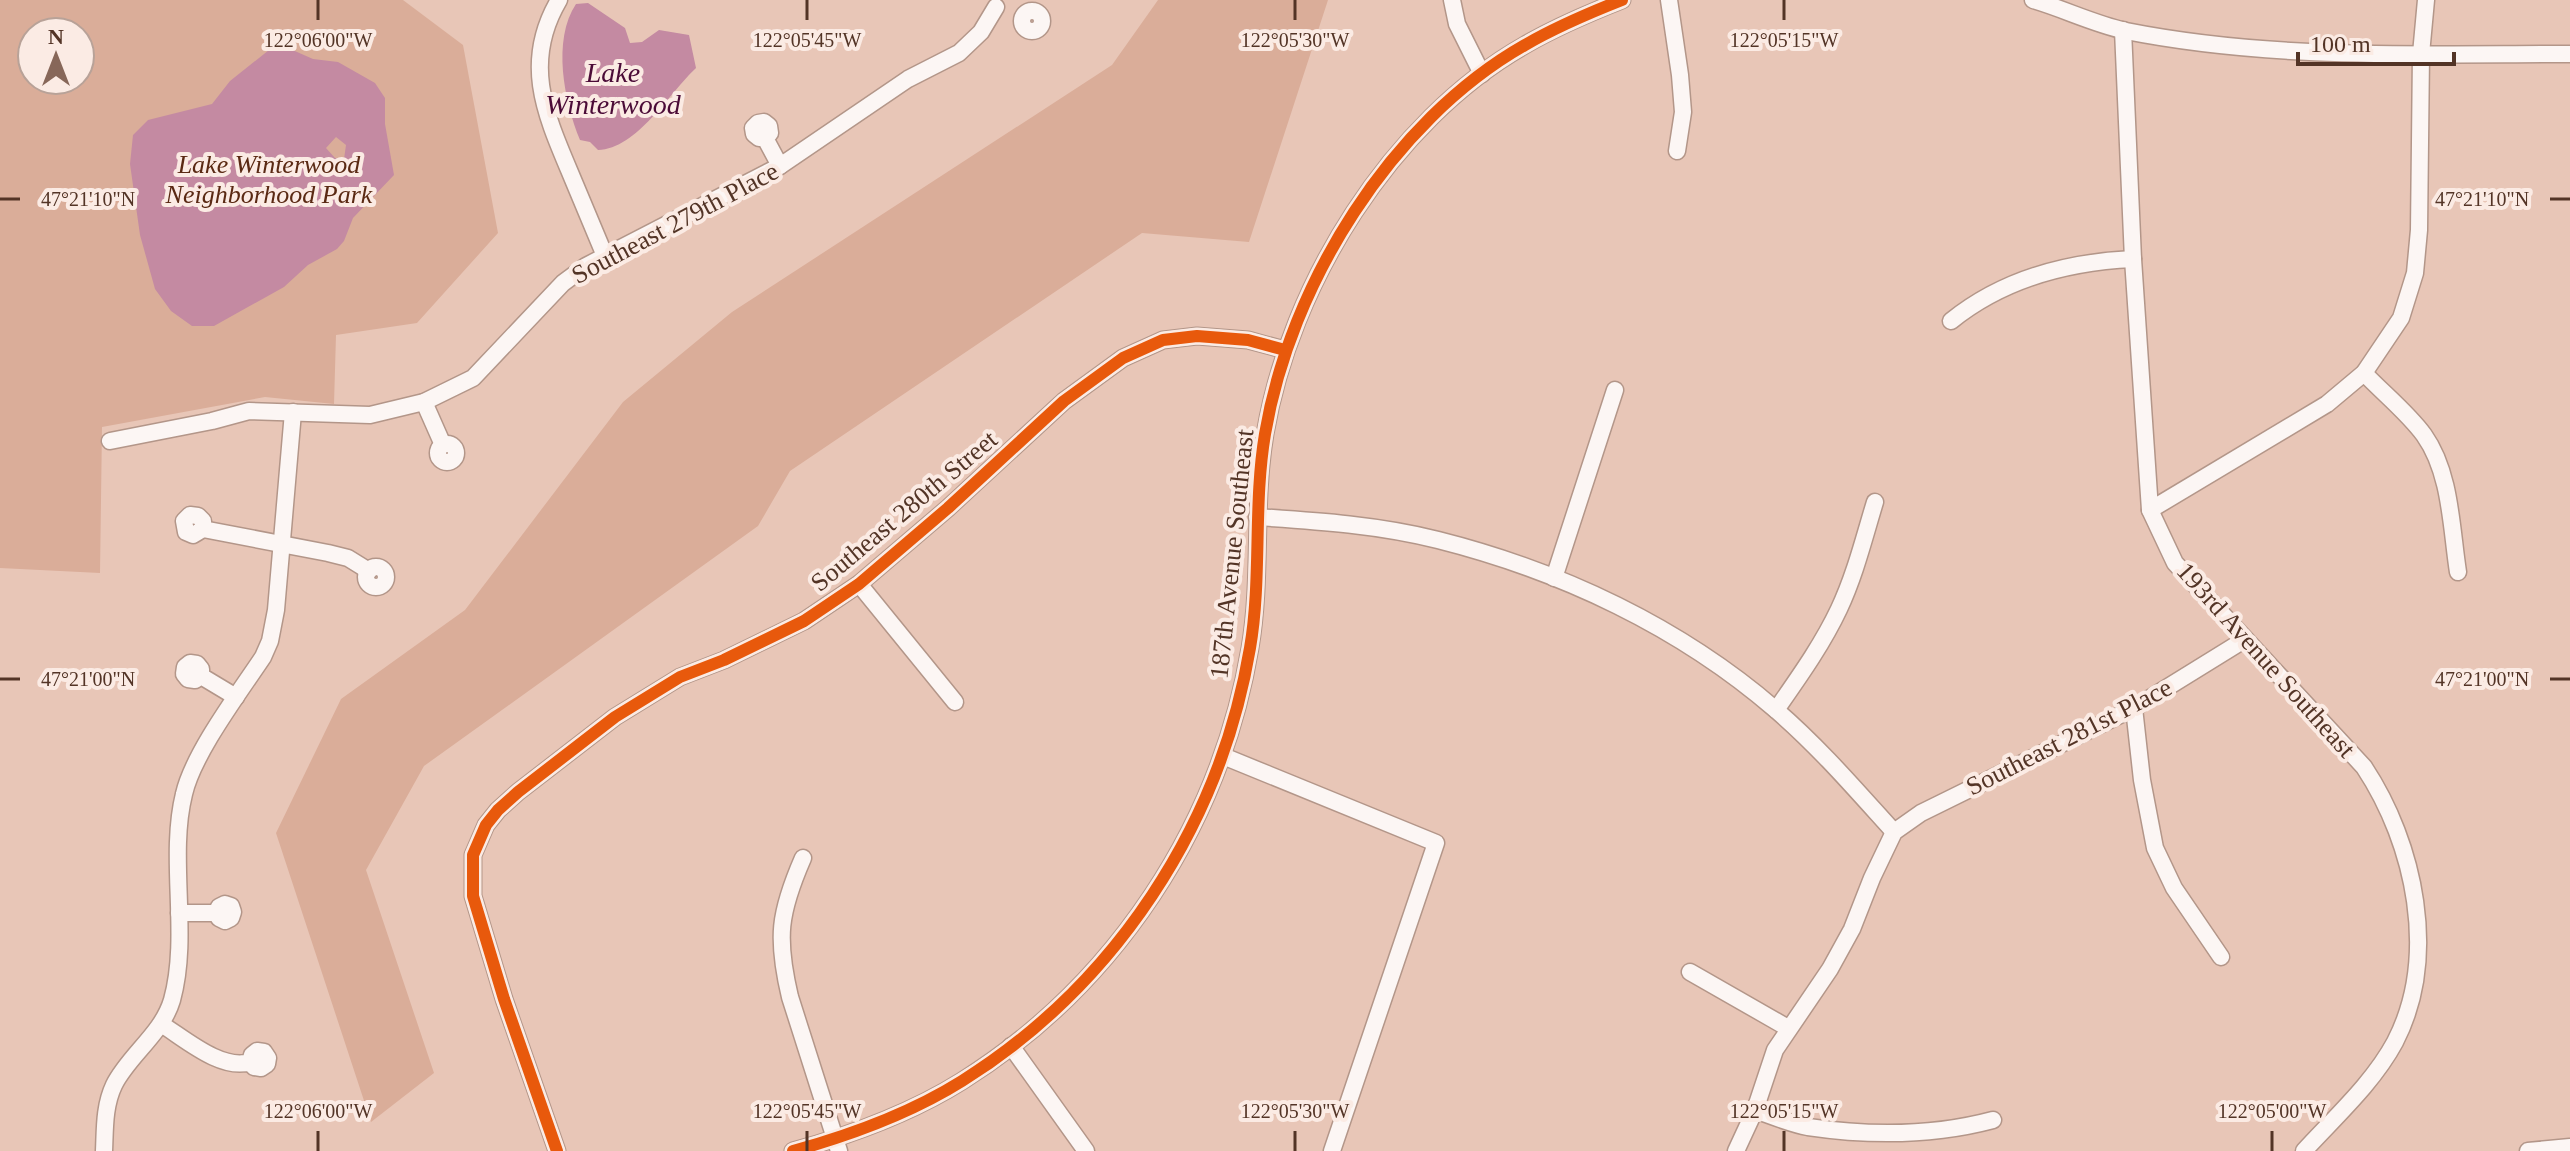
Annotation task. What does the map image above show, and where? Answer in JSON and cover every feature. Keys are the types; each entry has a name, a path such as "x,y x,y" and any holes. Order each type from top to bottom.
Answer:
{"street":[{"path":"559,0 542,41 539,81 548,121 605,256"},
{"path":"1452,0 1457,24 1482,74"},
{"name":"187th Avenue Southeast","path":"793,1151 838,1145 961,1082 1062,1005 1128,931 1171,868 1205,802 1223,756 1250,645 1265,431 1285,350 1314,281 1391,161 1427,123 1482,74 1523,46 1622,0"},
{"path":"1669,0 1683,112 1677,151"},
{"path":"2150,510 2327,404 2364,373 2401,318 2415,273 2419,230 2421,54 2426,0"},
{"path":"2038,1 2123,30 2228,48 2319,53 2570,54"},
{"path":"995,4 1023,17"},
{"name":"Southeast 279th Place","path":"110,441 249,411 370,415 424,402 473,378 563,283 605,256 780,166 908,79 959,53 981,32 995,4"},
{"name":"193rd Avenue Southeast","path":"2123,30 2133,259 2150,510 2175,563 2364,767 2380,791 2392,818 2413,880 2417,956 2415,980 2395,1042 2372,1075 2304,1151"},
{"path":"765,138 780,166"},
{"path":"1951,321 1973,304 2017,282 2050,271 2106,260 2133,259"},
{"name":"Southeast 280th Street","path":"557,1151 484,939 473,896 473,855 486,825 518,792 615,717 680,677 724,660 804,621 859,584 948,508 1064,401 1139,349 1163,340 1221,336 1285,350"},
{"path":"2364,373 2424,434 2437,459 2445,486 2458,572"},
{"path":"1554,578 1615,390"},
{"path":"424,402 443,445"},
{"path":"104,1151 107,1102 114,1085 161,1024 171,1005 179,952 180,814 183,796 194,766 270,641 276,610 293,412"},
{"path":"1776,710 1811,660 1839,609 1875,502"},
{"path":"1257,517 1374,528 1436,539 1554,578 1609,602 1697,650 1776,710 1824,754 1894,832 1852,929 1830,969 1775,1050 1755,1110 1736,1151"},
{"path":"203,529 348,558 369,571"},
{"path":"859,584 955,702"},
{"name":"Southeast 281st Place","path":"1894,832 1921,813 2134,708 2244,640"},
{"path":"201,676 236,697"},
{"path":"2134,708 2142,780 2155,848 2174,888 2221,957"},
{"path":"1223,756 1436,843 1332,1151"},
{"path":"803,858 786,897 780,930 781,948 790,997 838,1145"},
{"path":"179,913 216,913"},
{"path":"1690,972 1788,1028"},
{"path":"161,1024 224,1060 243,1064 250,1062"},
{"path":"1011,1046 1086,1151"},
{"path":"1755,1110 1806,1126 1878,1133 1938,1132 1993,1120"},
{"path":"2528,1151 2570,1147"}],"green space":[{"name":"Lake Winterwood Neighborhood Park","path":"0,0 403,0 463,45 498,233 417,323 336,335 334,404 265,397 102,427 100,573 0,568"},
{"path":"1158,0 1328,0 1249,242 1142,233 790,471 758,526 424,766 366,870 434,1073 371,1122 276,833 341,699 465,610 623,402 732,312 1112,65"}],"water":[{"name":"Lake Winterwood","path":"588,3 625,28 630,43 642,42 659,30 689,35 696,68 639,130 612,147 598,150 590,142 580,140 569,107 563,71 564,35 569,19 576,4"},
{"path":"288,48 313,59 338,62 375,83 385,98 385,124 394,175 353,218 344,241 337,249 308,265 284,287 214,326 192,326 171,311 155,289 140,235 130,164 133,135 148,120 212,104 230,81 269,50","holes":["336,137 346,145 344,159 335,158 326,148"]}],"cycle path":[{"path":"793,1151 859,1130 922,1103 962,1081 1017,1042 1067,998 1112,949 1152,895 1186,838 1214,777 1235,714 1254,622 1259,488 1265,434 1278,378 1297,321 1323,265 1354,212 1390,162 1431,117 1476,77 1549,32 1622,0"},
{"path":"557,1151 504,999 473,896 473,855 486,825 498,810 615,717 680,677 724,660 804,621 859,584 948,508 1064,401 1123,358 1163,340 1197,336 1248,340 1285,350"}]}
